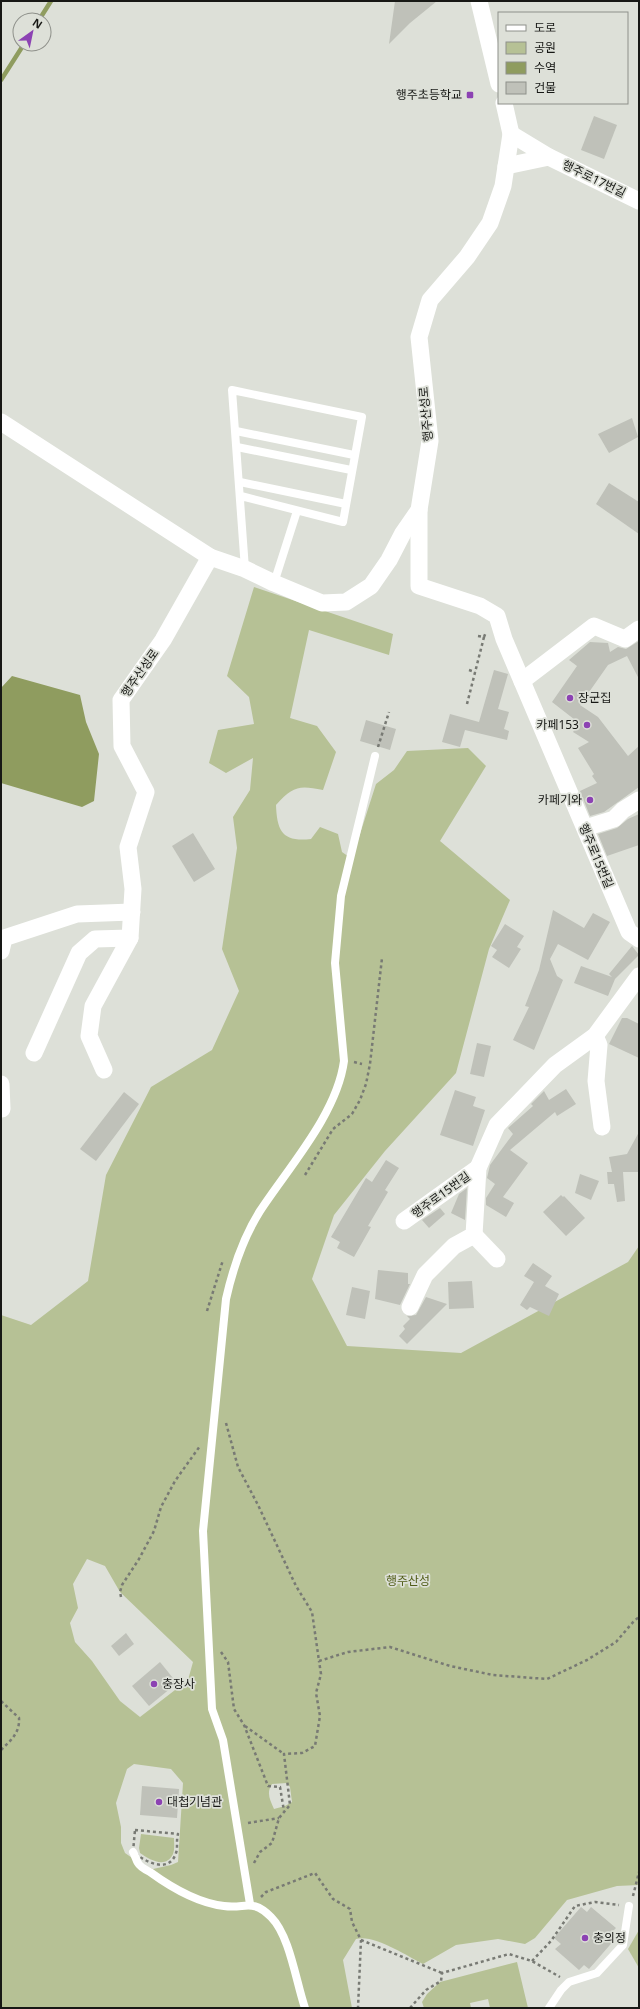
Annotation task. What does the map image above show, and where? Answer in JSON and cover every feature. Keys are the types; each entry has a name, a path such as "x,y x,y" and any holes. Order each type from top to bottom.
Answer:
{"street":[{"path":"480,1 498,80"},
{"name":"행주산성로","path":"1,422 210,557 245,569 322,603 346,602 371,586 389,560 403,533 419,510 430,441 419,337 430,300 467,257 490,223 503,186 511,134 504,104"},
{"name":"행주로17번길","path":"511,134 549,157 639,201"},
{"name":"행주로17번길","path":"506,166 549,157"},
{"name":"행주로15번길","path":"419,510 419,586 480,606 497,616 504,639 629,932 639,939"},
{"name":"행주산성로","path":"104,1070 89,1036 93,1006 130,938 133,889 128,847 146,792 122,746 121,700 163,640 210,557"},
{"path":"522,681 594,626 625,639 639,629"},
{"path":"584,828 614,819 623,810 639,800"},
{"path":"1,950 4,938 77,914 132,912"},
{"path":"34,1053 79,953 95,939 130,938"},
{"name":"행주로15번길","path":"474,1236 478,1168 497,1125 555,1065 595,1036 639,976"},
{"path":"595,1036 599,1045 596,1081 602,1127"},
{"path":"1,1084 2,1109"},
{"name":"행주로15번길","path":"404,1221 478,1168"},
{"path":"410,1307 424,1275 454,1246 474,1236 497,1259"}],"lane":[{"path":"241,496 343,522 351,470 362,417 232,390 240,482 245,569"},
{"path":"236,431 354,455"},
{"path":"237,447 351,470"},
{"path":"240,482 346,504"},
{"path":"274,583 296,511"},
{"path":"250,1904 223,1740 212,1708 203,1531 226,1299 232,1272 252,1224 292,1168 318,1125 336,1090 342,1072 344,1061 335,963 341,896 375,756"},
{"path":"133,1852 138,1864 161,1880 187,1895 206,1903 224,1906 237,1907 250,1904 267,1914 281,1930 305,2008"},
{"path":"549,2008 560,1990 569,1982 597,1973 623,1945 629,1906"}],"path":[{"path":"467,704 484,637"},
{"path":"469,670 475,672"},
{"path":"375,756 390,712"},
{"path":"305,1175 333,1129 352,1114 360,1100 366,1084 370,1064 382,958"},
{"path":"207,1311 223,1260"},
{"path":"225,1422 238,1467 258,1505 296,1586 312,1612 321,1674 316,1693 320,1716 315,1746 302,1753 284,1754 244,1725"},
{"path":"121,1598 122,1585 139,1559 154,1531 161,1507 175,1481 194,1456 203,1441"},
{"path":"319,1661 348,1652 390,1647 450,1666 493,1675 547,1679 587,1660 616,1642 634,1621 639,1618"},
{"path":"209,1636 228,1662 234,1709 244,1725 268,1786 280,1788 284,1812"},
{"path":"1,1700 19,1718 19,1726 15,1734 1,1750"},
{"path":"252,1867 260,1852 272,1844 279,1818 290,1805 284,1754"},
{"path":"238,1825 279,1818"},
{"path":"135,1830 178,1834 176,1853 172,1860 165,1865 154,1865 133,1852 135,1830"},
{"path":"532,1961 551,1941 575,1906 595,1902 629,1906 639,1872"},
{"path":"266,1892 314,1873 333,1899 350,1910 352,1922 362,1940 358,2008"},
{"path":"257,1890 259,1898"},
{"path":"362,1940 442,1973 509,1954 532,1961 569,1982"},
{"path":"410,2008 426,1990 441,1980 442,1973"}],"green space":[{"name":"행주산성","path":"254,587 393,634 389,655 309,630 290,718 317,726 336,752 323,790 297,788 287,794 276,805 280,828 288,837 301,840 311,839 320,827 338,834 342,852 352,859 376,784 394,770 407,751 468,748 486,766 440,841 510,900 489,949 456,1073 385,1151 334,1215 312,1279 347,1346 461,1353 628,1262 639,1246 639,1885 617,1886 567,1900 535,1938 525,1944 498,1939 456,1945 423,1964 400,1951 381,1943 363,1938 356,1939 343,1960 352,2008 1,2008 1,1315 31,1325 88,1281 106,1175 151,1087 212,1050 239,991 222,949 237,848 233,817 250,790 253,758 226,773 209,763 218,730 254,724 249,697 227,676","holes":["87,1559 105,1566 120,1592 193,1662 188,1680 140,1717 120,1701 92,1661 75,1642 70,1623 78,1608 73,1584","134,1764 171,1769 183,1783 178,1862 153,1869 138,1862 125,1853 121,1843 121,1827 116,1803 127,1769","287,1783 290,1787 292,1802 274,1809 269,1793 272,1784"]},
{"path":"141,1834 174,1838 174,1852 170,1859 158,1862 140,1853 139,1848"},
{"path":"639,1930 639,1968 628,1949"},
{"path":"517,1962 528,2008 490,2008 488,1999 470,2003 471,2008 424,2008 422,2002 427,1994 440,1982"}],"water":[{"path":"12,676 80,695 86,722 99,754 94,801 82,807 1,783 1,688"}],"building":[{"path":"395,1 437,1 410,23 389,44"},
{"path":"594,116 617,125 604,159 581,150"},
{"path":"632,418 638,437 609,453 598,434"},
{"path":"609,483 639,502 639,534 596,504"},
{"path":"639,641 639,679 627,656 608,665 580,705 598,717 628,756 639,746 639,787 604,812 590,816 580,791 597,783 592,776 594,774 578,748 589,742 573,732 579,723 552,702 577,666 569,660 590,642 608,643 610,652 618,647 626,649"},
{"path":"494,670 508,674 498,709 509,712 504,729 509,731 507,740 465,730 460,747 442,742 450,714 479,722"},
{"path":"366,720 396,729 390,750 360,741"},
{"path":"639,814 639,845 607,856 598,834 617,828 628,819"},
{"path":"193,833 215,869 194,882 172,846"},
{"path":"553,910 584,928 593,913 610,922 588,960 558,944 550,959 557,976 563,980 534,1050 513,1040 529,1007 525,1006 539,970"},
{"path":"505,924 524,936 517,947 521,949 509,968 492,957 497,950 491,946"},
{"path":"632,946 639,955 615,979 608,996 574,983 581,966 612,977 609,974"},
{"path":"622,1018 627,1018 639,1024 639,1058 609,1044"},
{"path":"477,1043 491,1046 484,1077 470,1074"},
{"path":"566,1089 576,1104 557,1116 555,1112 510,1150 528,1163 503,1197 514,1203 506,1217 486,1205 486,1198 495,1184 487,1178 490,1165 513,1134 508,1128 533,1106 531,1104 544,1091 549,1100"},
{"path":"455,1090 476,1097 473,1106 485,1110 473,1146 440,1135"},
{"path":"124,1092 139,1104 96,1161 80,1149"},
{"path":"639,1132 639,1172 623,1172 625,1201 617,1202 614,1184 608,1184 607,1172 612,1172 609,1157 627,1154"},
{"path":"386,1160 399,1168 385,1190 388,1192 368,1226 371,1227 354,1257 337,1248 340,1242 331,1237 366,1178 372,1182"},
{"path":"580,1174 599,1181 591,1200 575,1193"},
{"path":"467,1188 465,1220 451,1213 459,1194"},
{"path":"561,1195 563,1197 564,1196 585,1218 566,1236 543,1212"},
{"path":"440,1208 445,1214 429,1228 422,1220"},
{"path":"533,1263 552,1276 545,1286 559,1294 549,1316 530,1307 527,1310 520,1305 534,1282 524,1276"},
{"path":"378,1270 408,1273 408,1284 410,1284 400,1305 375,1299"},
{"path":"472,1281 474,1308 449,1309 448,1282"},
{"path":"352,1287 370,1291 365,1319 346,1315"},
{"path":"426,1297 447,1304 407,1344 399,1336 405,1329 403,1326 410,1319 407,1316 416,1315"},
{"path":"126,1633 134,1644 119,1656 111,1646"},
{"name":"충장사","path":"160,1662 177,1683 149,1706 132,1686"},
{"name":"대첩기념관","path":"142,1786 179,1789 177,1818 140,1815"},
{"name":"충의정","path":"581,1907 587,1912 591,1907 616,1928 611,1933 616,1938 589,1969 584,1965 579,1970 555,1949 561,1944 554,1938"}],"waterway":[{"path":"44,12 51,1"},
{"path":"1,80 19,52"}],"place":[{"name":"행주초등학교","path":"470,95"},
{"name":"장군집","path":"570,698"},
{"name":"카페153","path":"587,725"},
{"name":"카페기와","path":"590,800"},
{"name":"충장사","path":"154,1684"},
{"name":"대첩기념관","path":"159,1802"},
{"name":"충의정","path":"585,1938"}]}
